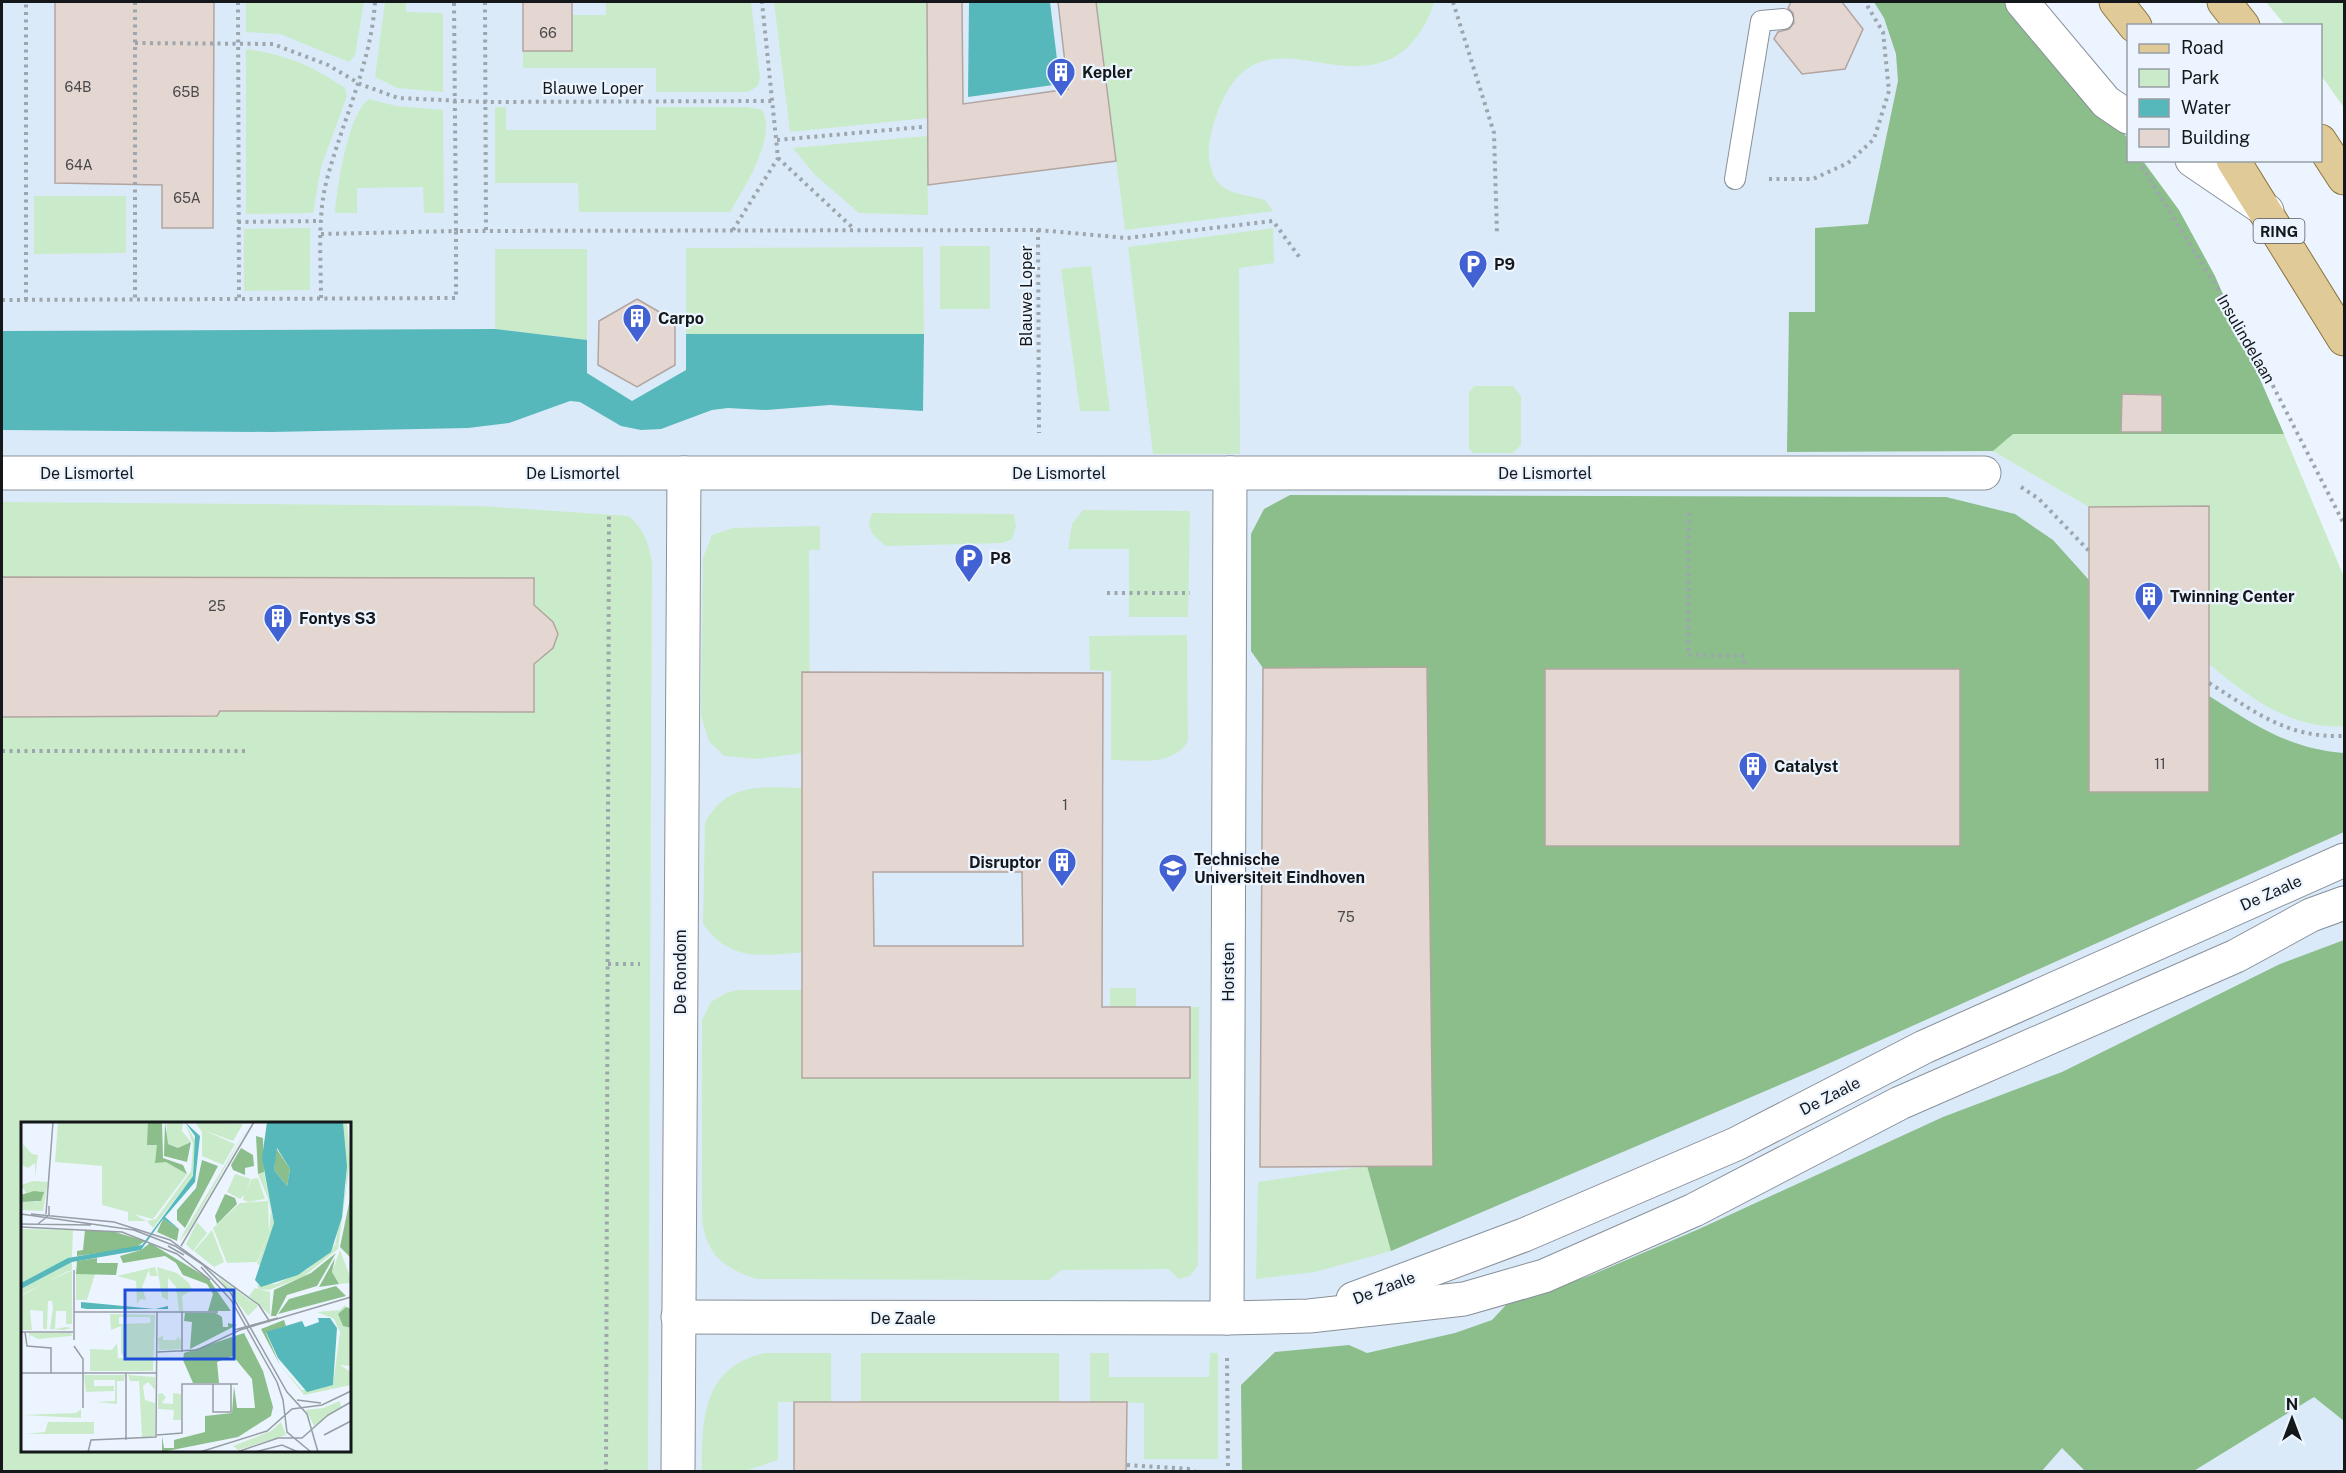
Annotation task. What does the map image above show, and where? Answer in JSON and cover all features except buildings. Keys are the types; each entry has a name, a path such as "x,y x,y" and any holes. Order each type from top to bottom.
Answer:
{"main road":[{"path":"2116,2 2133,24"},
{"path":"2224,2 2241,24"},
{"path":"2322,144 2344,178"},
{"name":"RING","path":"2234,162 2344,339"}],"street":[{"path":"2022,2 2106,102 2127,116"},
{"path":"2195,162 2267,212"},
{"name":"De Lismortel","path":"2,473 1984,473"},
{"name":"De Rondom","path":"678,1472 684,473"},
{"name":"Horsten","path":"1227,1318 1230,473"},
{"name":"De Zaale","path":"1309,1316 1524,1235 1715,1153 1924,1047 2344,860"},
{"name":"De Zaale","path":"678,1317 1227,1318 1309,1316 1464,1299 1544,1276 1694,1210 1900,1103 2236,956 2311,915 2344,903"}],"lane":[{"path":"1735,179 1761,21 1783,19"}],"path":[{"path":"26,2 26,300"},
{"path":"135,2 135,299"},
{"path":"238,2 239,298"},
{"path":"321,298 321,213 327,179 360,84 374,21 375,2"},
{"path":"2,300 456,298 454,2"},
{"path":"485,2 486,231"},
{"path":"733,230 778,158 762,2"},
{"path":"1453,2 1494,133 1497,234"},
{"path":"1735,179 1814,179 1848,163 1874,139 1889,91 1883,32 1865,2"},
{"name":"Blauwe Loper","path":"135,44 273,44 328,65 360,84 398,98 485,102 773,101"},
{"path":"777,140 921,127"},
{"path":"778,158 855,230"},
{"name":"Insulindelaan","path":"2139,162 2251,343 2344,524"},
{"path":"238,222 321,221"},
{"path":"1038,230 1127,238 1273,221 1300,258"},
{"name":"Blauwe Loper","path":"321,234 456,231 1038,230 1039,473"},
{"path":"606,1472 610,473"},
{"path":"1689,473 1688,656 1744,656 1744,669"},
{"path":"1984,473 2014,483 2039,498 2089,551"},
{"path":"1107,593 1230,592"},
{"path":"2209,683 2277,726 2326,737 2344,736"},
{"path":"2,751 247,751"},
{"path":"1227,1318 1228,1472"},
{"path":"1126,1466 1190,1469 1196,1472"}],"shaded area":[{"name":"Technische Universiteit Eindhoven","path":"2,2 1975,2 2344,663 2344,1471 2,1472"}],"green space":[{"path":"246,2 364,2 355,55 349,62 280,34 246,32"},
{"path":"385,2 406,2 406,12 443,13 443,92 397,88 375,77"},
{"path":"606,2 751,2 760,78 758,86 748,92 656,92 656,68 523,68 523,51 572,50 572,15 606,15"},
{"path":"774,2 927,2 927,118 790,132"},
{"path":"1096,2 1434,2 1420,32 1403,52 1396,56 1372,65 1348,66 1277,59 1256,64 1236,79 1220,106 1215,120 1210,142 1210,164 1213,174 1223,187 1238,194 1265,200 1273,211 1125,230"},
{"path":"1874,2 2027,2 2127,138 2127,162 2144,162 2179,210 2215,276 2284,434 2013,434 1993,451 1787,452 1789,312 1815,312 1815,228 1868,224 1898,81 1896,54 1884,18"},
{"path":"2266,2 2344,2 2344,108 2322,76 2322,24 2284,24"},
{"path":"246,49 274,54 298,62 345,88 347,96 321,167 313,213 246,214"},
{"path":"369,99 396,106 443,110 444,213 424,213 423,187 357,188 357,213 335,213 341,170 350,135 355,119"},
{"path":"495,107 506,107 506,130 656,130 656,107 747,107 762,110 766,121 766,134 757,162 730,212 579,212 578,183 495,183"},
{"path":"927,136 928,215 859,213 814,174 793,148"},
{"path":"34,196 126,196 126,253 34,254"},
{"path":"310,228 310,290 244,291 244,229"},
{"path":"1273,228 1274,263 1239,268 1240,454 1153,454 1128,247"},
{"path":"940,246 990,246 990,309 940,309"},
{"path":"923,247 924,334 686,334 686,248"},
{"path":"495,249 587,249 587,340 495,329"},
{"path":"1091,266 1110,411 1080,411 1061,269"},
{"path":"1474,386 1513,386 1521,396 1521,445 1513,453 1473,453 1469,448 1469,393"},
{"path":"2013,434 2284,434 2344,577 2344,726 2325,726 2288,717 2254,699 2209,664 2209,507 2089,507 1993,451"},
{"path":"1290,495 1946,497 2015,514 2053,540 2089,580 2089,792 2209,696 2257,726 2289,741 2324,751 2344,753 2344,832 1812,1071 1391,1251 1367,1166 1433,1165 1427,667 1263,668 1251,651 1251,534 1264,509"},
{"path":"2,502 481,506 629,516 642,532 652,563 648,1471 2,1471 2,717 217,716 222,707 267,711 533,712 534,655 553,648 558,634 553,622 541,614 241,577 2,577"},
{"path":"1083,510 1190,511 1188,617 1129,617 1129,549 1068,549 1072,524"},
{"path":"872,513 1014,514 1016,527 1012,539 1003,543 886,546 877,539 870,528"},
{"path":"820,526 820,550 809,550 810,752 758,759 724,756 709,741 701,716 703,558 712,535 733,528"},
{"path":"1187,635 1188,741 1173,755 1164,758 1143,761 1111,760 1111,671 1090,670 1089,636"},
{"path":"764,787 810,788 810,952 764,955 738,951 726,946 703,924 705,823 714,809 725,799 737,793"},
{"path":"2344,940 2344,1421 2314,1397 2192,1472 2085,1471 2062,1448 2041,1472 1242,1472 1241,1385 1275,1352 1349,1345 1367,1353 1455,1333 1492,1320 1506,1305 1589,1276 1699,1229 1943,1117 2062,1072 2280,964"},
{"path":"1110,988 1136,988 1136,1078 1189,1078 1190,1007 1199,1007 1198,1265 1190,1276 1179,1279 1168,1269 1061,1270 1049,1280 757,1279 734,1270 718,1258 712,1250 707,1241 702,1217 702,1020 711,1002 726,993 739,990 810,990 1110,1076"},
{"path":"1367,1166 1391,1251 1315,1272 1256,1279 1258,1182"},
{"path":"764,1353 831,1353 831,1402 778,1402 778,1460 745,1471 702,1472 705,1415 717,1383 728,1370 744,1360"},
{"path":"861,1353 1059,1353 1059,1402 861,1402"},
{"path":"1090,1353 1109,1353 1109,1377 1209,1377 1210,1353 1218,1353 1218,1459 1144,1459 1144,1403 1090,1402"}],"water":[{"path":"969,2 1050,2 1060,84 968,97"},
{"path":"495,329 587,340 587,373 632,401 686,370 686,334 924,334 923,411 830,405 766,410 728,408 712,410 661,429 641,430 621,426 580,402 570,401 509,423 468,428 271,432 2,430 2,331"}],"place":[{"name":"Kepler","path":"1061,98"},
{"name":"P9","path":"1473,290"},
{"name":"Carpo","path":"637,344"},
{"name":"P8","path":"969,584"},
{"name":"Twinning Center","path":"2149,622"},
{"name":"Fontys S3","path":"278,644"},
{"name":"Catalyst","path":"1753,792"},
{"name":"Disruptor","path":"1062,888"},
{"name":"Technische Universiteit Eindhoven","path":"1173,894"}]}
